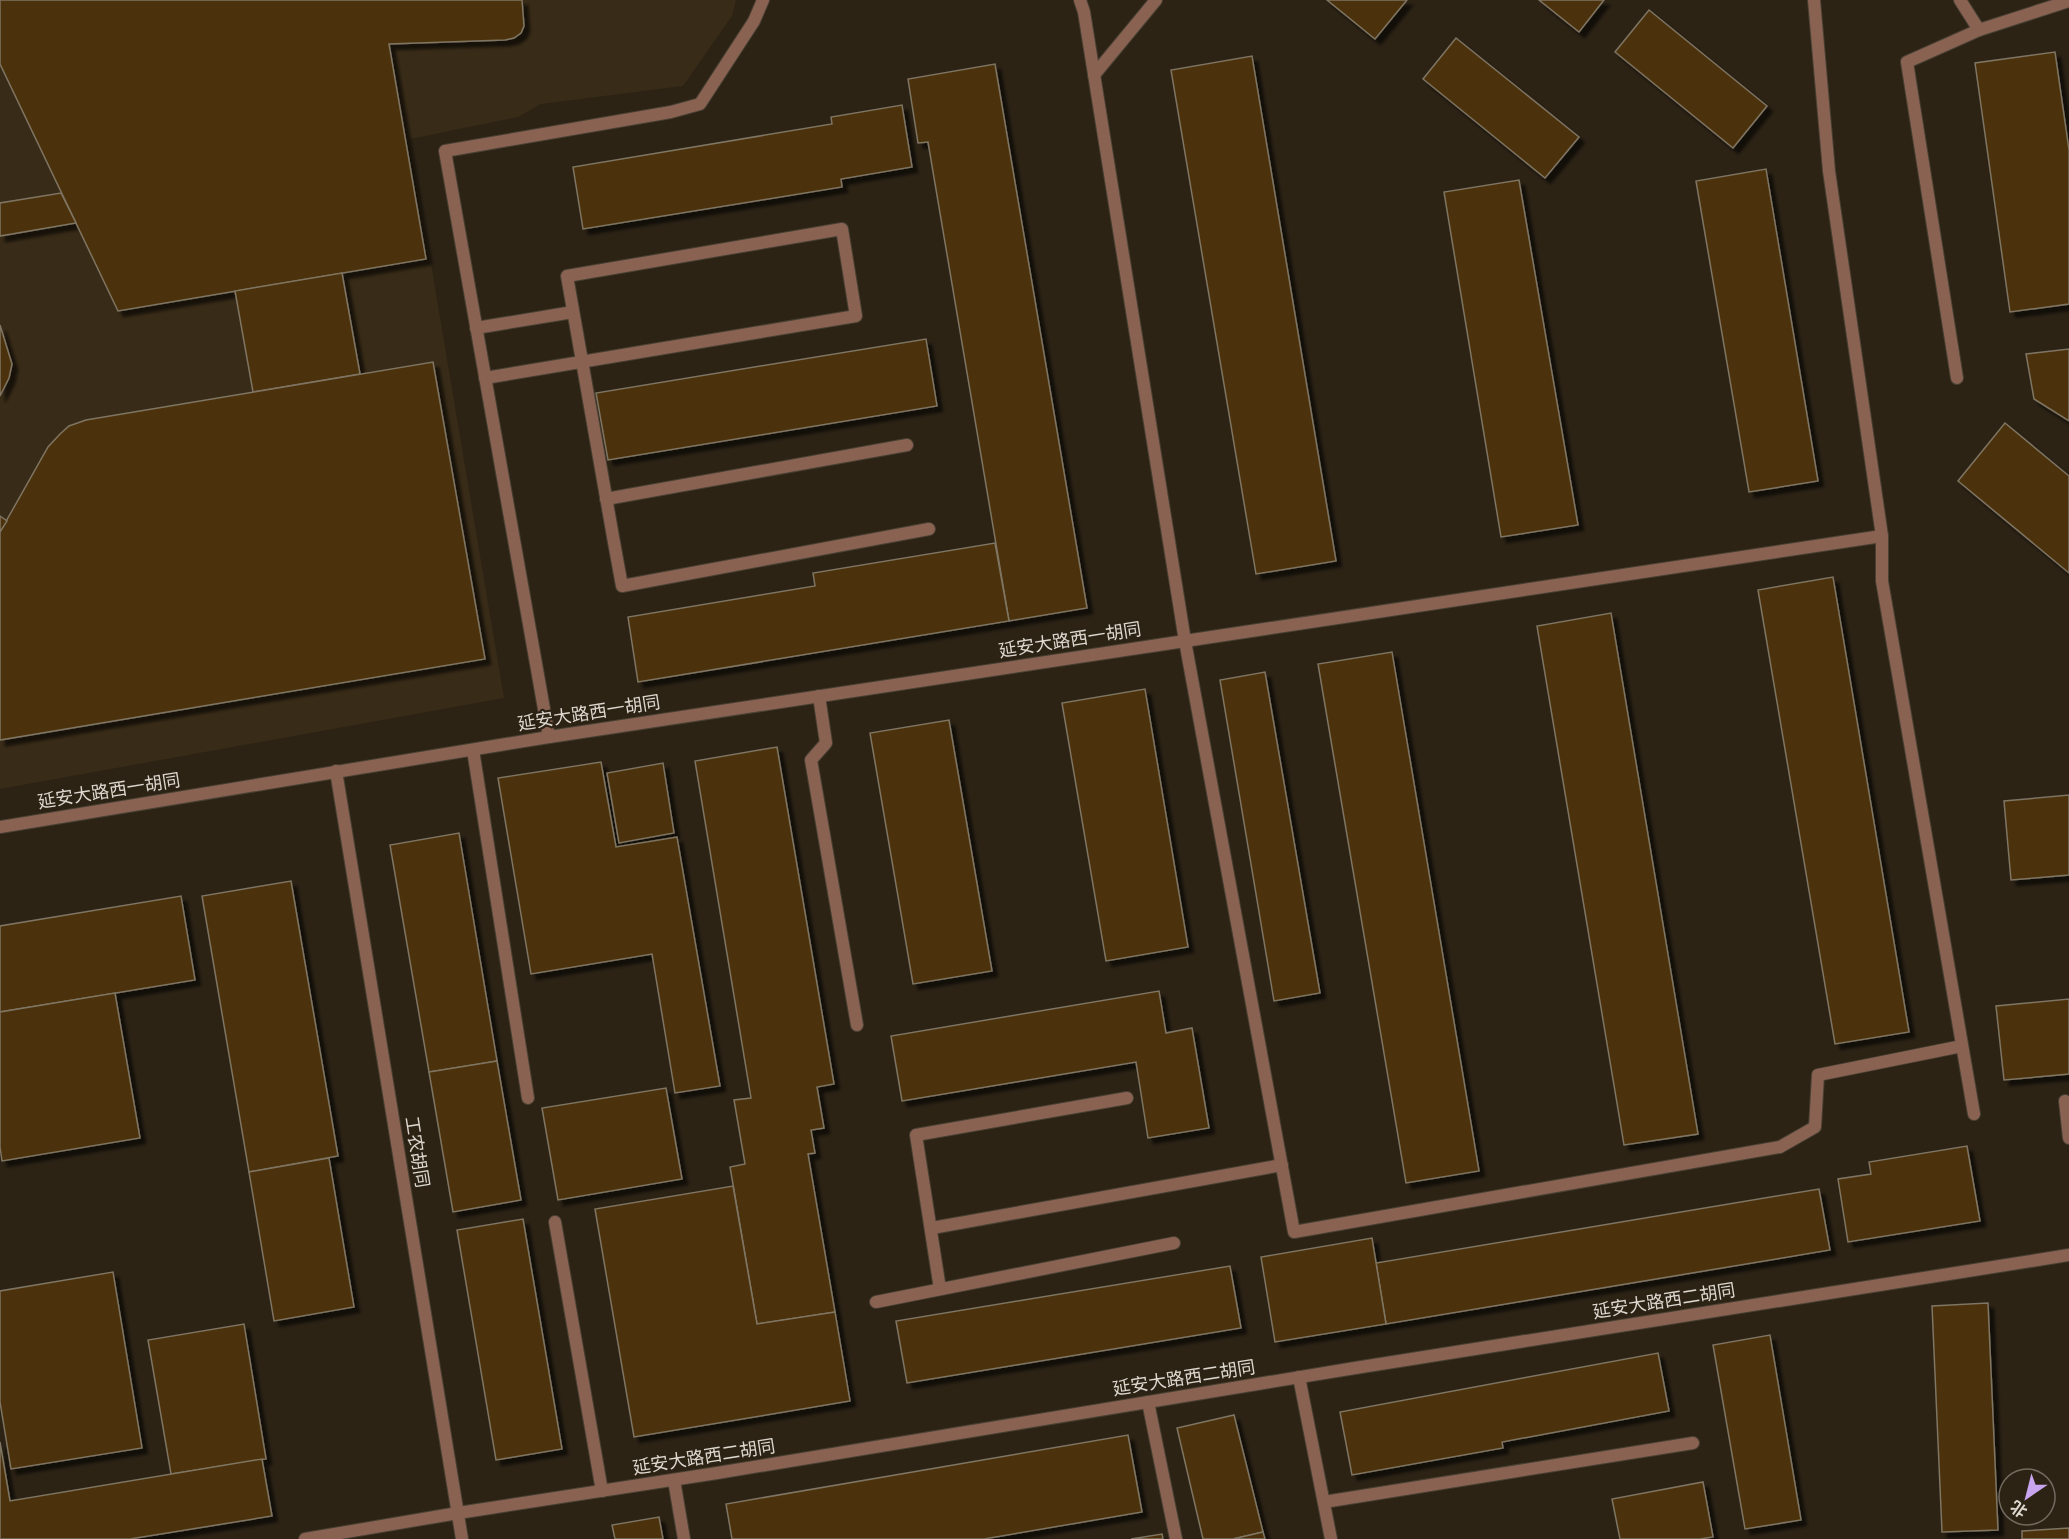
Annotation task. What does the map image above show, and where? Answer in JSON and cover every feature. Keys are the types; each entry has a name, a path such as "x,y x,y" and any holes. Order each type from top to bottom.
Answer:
{"street":[{"path":"549,737 445,151 671,112 700,104 754,21 763,0"},
{"path":"1080,0 1185,641 1294,1232 1780,1147 1815,1127 1818,1075 1962,1046"},
{"path":"1094,75 1156,0"},
{"path":"1814,0 1829,171 1882,536 1882,581 1974,1114"},
{"path":"1960,0 1979,30"},
{"path":"1957,378 1907,62 1979,30 2069,1"},
{"path":"485,378 582,362 856,316 842,229 567,276 573,312 582,362 606,500 622,586 929,530"},
{"path":"476,328 573,312"},
{"path":"606,500 907,445"},
{"name":"延安大路西一胡同","path":"0,827 549,737 1882,536"},
{"path":"819,696 826,743 811,760 857,1025"},
{"path":"473,750 528,1098"},
{"name":"工农胡同","path":"336,771 462,1539"},
{"path":"940,1289 916,1135 1127,1098"},
{"path":"2065,1101 2069,1138"},
{"path":"932,1228 1282,1165"},
{"path":"555,1222 602,1491"},
{"path":"876,1302 1174,1243"},
{"name":"延安大路西二胡同","path":"305,1539 1299,1377 2069,1255"},
{"path":"1299,1377 1331,1539"},
{"path":"1148,1402 1176,1539"},
{"path":"1324,1502 1693,1443"},
{"path":"674,1480 684,1539"}],"shaded area":[{"path":"0,0 736,0 732,16 683,86 541,104 518,117 410,139 504,698 0,789"}],"building":[{"path":"0,0 522,0 524,26 521,33 505,40 389,44 426,259 118,311 0,64"},
{"path":"1327,0 1407,0 1375,39"},
{"path":"1539,0 1604,0 1579,32"},
{"path":"1649,10 1767,106 1733,148 1615,52"},
{"path":"1456,38 1579,137 1545,178 1423,79"},
{"path":"2055,52 2069,150 2069,304 2010,312 1975,63"},
{"path":"1252,56 1336,561 1256,574 1171,70"},
{"path":"995,64 1087,608 1009,621 928,142 918,143 908,79"},
{"path":"902,105 912,167 841,179 842,187 583,229 573,167 832,124 831,117"},
{"path":"1766,169 1818,481 1749,492 1696,181"},
{"path":"1519,180 1578,525 1501,537 1444,192"},
{"path":"61,193 76,223 0,236 0,203"},
{"path":"342,273 360,374 253,392 235,291"},
{"path":"0,325 12,364 9,378 0,396"},
{"path":"926,339 937,406 608,460 596,393"},
{"path":"2069,349 2069,421 2034,399 2026,354"},
{"path":"433,362 485,659 0,740 0,532 48,447 69,426 86,420"},
{"path":"2005,423 2069,476 2069,573 1958,481"},
{"path":"0,516 7,521 0,532"},
{"path":"995,543 1009,621 638,682 628,617 815,586 813,573"},
{"path":"1833,577 1909,1032 1835,1044 1758,590"},
{"path":"1611,613 1698,1134 1624,1145 1537,626"},
{"path":"1392,652 1479,1171 1406,1183 1318,664"},
{"path":"1265,672 1320,993 1274,1001 1220,680"},
{"path":"1145,689 1188,947 1106,961 1062,703"},
{"path":"949,720 992,971 913,984 870,733"},
{"path":"777,747 834,1084 817,1087 824,1128 811,1130 815,1153 808,1154 835,1312 757,1324 730,1167 745,1164 734,1100 751,1098 695,761"},
{"path":"601,762 616,847 677,837 720,1086 675,1093 652,954 531,974 498,778"},
{"path":"663,763 674,833 619,843 607,773"},
{"path":"2069,795 2069,875 2011,880 2004,801"},
{"path":"459,833 497,1061 429,1072 390,845"},
{"path":"291,881 338,1156 249,1172 202,896"},
{"path":"181,896 195,980 0,1012 0,926"},
{"path":"1159,991 1166,1033 1192,1028 1209,1128 1148,1138 1136,1062 902,1101 891,1036"},
{"path":"115,993 140,1138 2,1161 0,1147 0,1012"},
{"path":"2069,999 2069,1074 2004,1080 1996,1006"},
{"path":"497,1061 521,1200 453,1212 429,1072"},
{"path":"666,1088 682,1179 558,1200 542,1108"},
{"path":"1967,1146 1980,1221 1848,1242 1838,1179 1871,1174 1869,1162"},
{"path":"329,1158 354,1307 274,1321 249,1172"},
{"path":"733,1186 757,1324 835,1312 850,1401 634,1437 595,1209"},
{"path":"1819,1189 1830,1250 1386,1324 1376,1263"},
{"path":"523,1219 562,1449 496,1460 457,1230"},
{"path":"1372,1238 1386,1324 1275,1342 1261,1257"},
{"path":"1230,1266 1241,1328 907,1383 896,1321"},
{"path":"113,1272 142,1448 11,1469 0,1402 0,1291"},
{"path":"1988,1303 1998,1530 1942,1532 1932,1306"},
{"path":"244,1324 266,1459 171,1474 148,1340"},
{"path":"1770,1335 1801,1520 1745,1529 1713,1345"},
{"path":"1658,1353 1669,1411 1502,1442 1503,1448 1352,1475 1340,1412"},
{"path":"1234,1415 1263,1532 1233,1539 1203,1539 1177,1428"},
{"path":"1128,1435 1142,1512 984,1539 732,1539 726,1504"},
{"path":"0,1442 10,1501 262,1459 272,1516 130,1539 0,1539"},
{"path":"1703,1482 1713,1537 1620,1539 1612,1499"},
{"path":"659,1517 663,1539 615,1539 612,1525"},
{"path":"2069,1528 2069,1539 2022,1539 2022,1531"},
{"path":"1263,1532 1265,1539 1233,1539"},
{"path":"1162,1534 1163,1539 1131,1539"}]}
